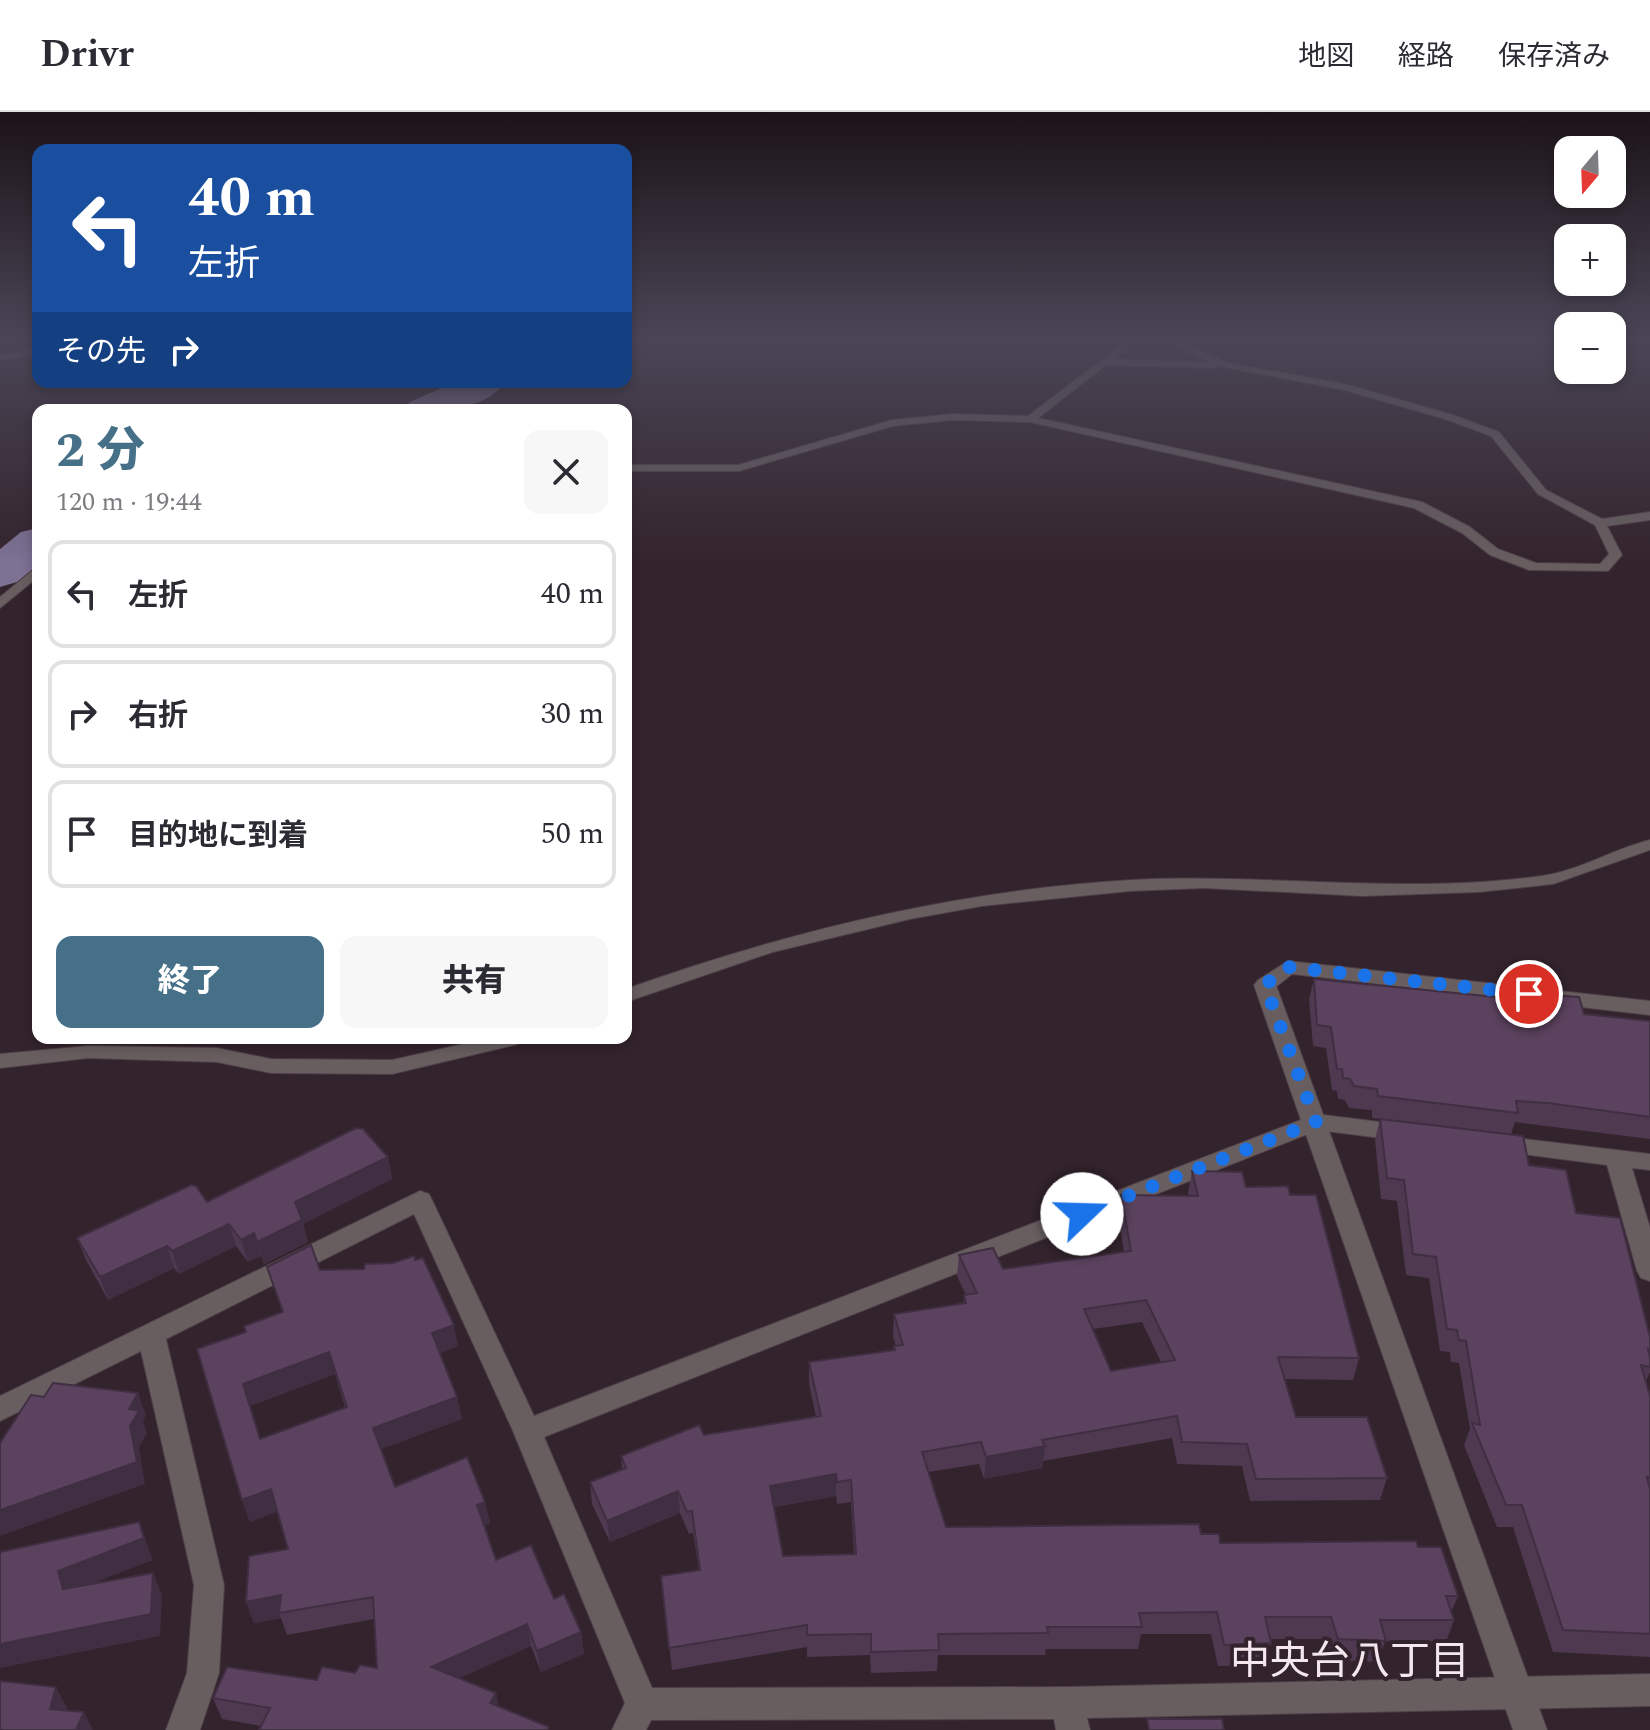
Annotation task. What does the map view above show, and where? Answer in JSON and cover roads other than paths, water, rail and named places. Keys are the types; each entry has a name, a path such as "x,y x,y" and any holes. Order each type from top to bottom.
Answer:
{"street":[{"path":"1530,1730 1265,985 1288,967 1650,1008"},
{"path":"527,1431 1316,1122 1427,1135"},
{"path":"1475,1141 1650,1162"},
{"path":"1617,1158 1650,1271"},
{"path":"0,1409 420,1200 527,1431 636,1717 1070,1716 1650,1690"},
{"path":"151,1334 209,1585 203,1673 183,1730"}],"lane":[{"path":"1030,419 1036,415"},
{"path":"632,468 739,468 850,432 892,423 953,417 1030,419 1418,505 1466,530 1494,552 1534,567 1603,568 1616,555 1600,523 1542,492 1495,434 1440,415"},
{"path":"1600,523 1650,516"},
{"path":"0,604 32,575"},
{"path":"632,994 705,965 870,919 942,905 1057,892 1205,883 1344,890 1456,889 1552,879 1618,852 1650,845"},
{"path":"88,1052 103,1044"},
{"path":"0,1061 88,1052 217,1055 271,1066 392,1067 492,1044"}],"waterway":[{"path":"0,572 32,547"}],"district":[{"name":"中央台八丁目","path":"1350,1660"}]}
